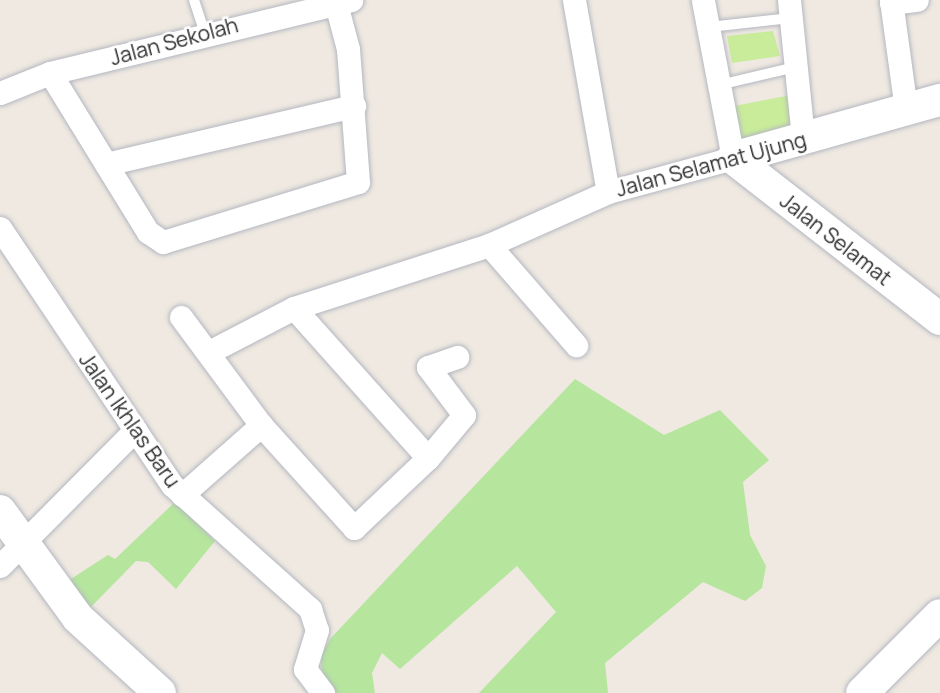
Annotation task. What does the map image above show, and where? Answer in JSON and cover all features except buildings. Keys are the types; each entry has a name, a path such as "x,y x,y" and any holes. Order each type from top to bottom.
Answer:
{"street":[{"path":"574,0 608,192"},
{"path":"704,0 733,158"},
{"path":"906,109 891,2 917,0"},
{"name":"Jalan Sekolah","path":"0,93 50,73 205,34 284,6 344,2"},
{"path":"50,73 148,232 163,242 348,190 360,171 344,2"},
{"path":"790,9 803,139"},
{"name":"Jalan Selamat Ujung","path":"209,352 294,308 489,245 608,192 940,100"},
{"path":"106,164 354,106"},
{"name":"Jalan Selamat","path":"733,158 940,319"},
{"name":"Jalan Ikhlas Baru","path":"0,228 135,430 182,495 310,609 317,630 305,668 323,693"},
{"path":"489,245 576,345"},
{"path":"294,308 428,458"},
{"path":"181,317 261,425 354,528 428,458 464,415 428,367 457,357"},
{"path":"182,495 261,425"},
{"path":"11,555 135,430"},
{"path":"0,511 11,555 160,693"},
{"path":"862,693 940,615"}],"lane":[{"path":"194,0 205,34"},
{"path":"709,27 790,9"},
{"path":"719,85 796,67"}],"green space":[{"path":"773,31 780,56 732,63 727,36"},
{"path":"791,95 797,131 736,144 729,107"},
{"path":"575,379 664,435 720,410 769,460 743,482 750,535 766,566 762,588 745,601 703,582 605,663 608,693 479,693 556,612 517,566 400,669 382,653 372,673 375,693 336,693 322,677 321,656 330,639"},
{"path":"175,502 215,541 176,589 148,562 136,561 91,607 63,584 108,555 115,559"}]}
